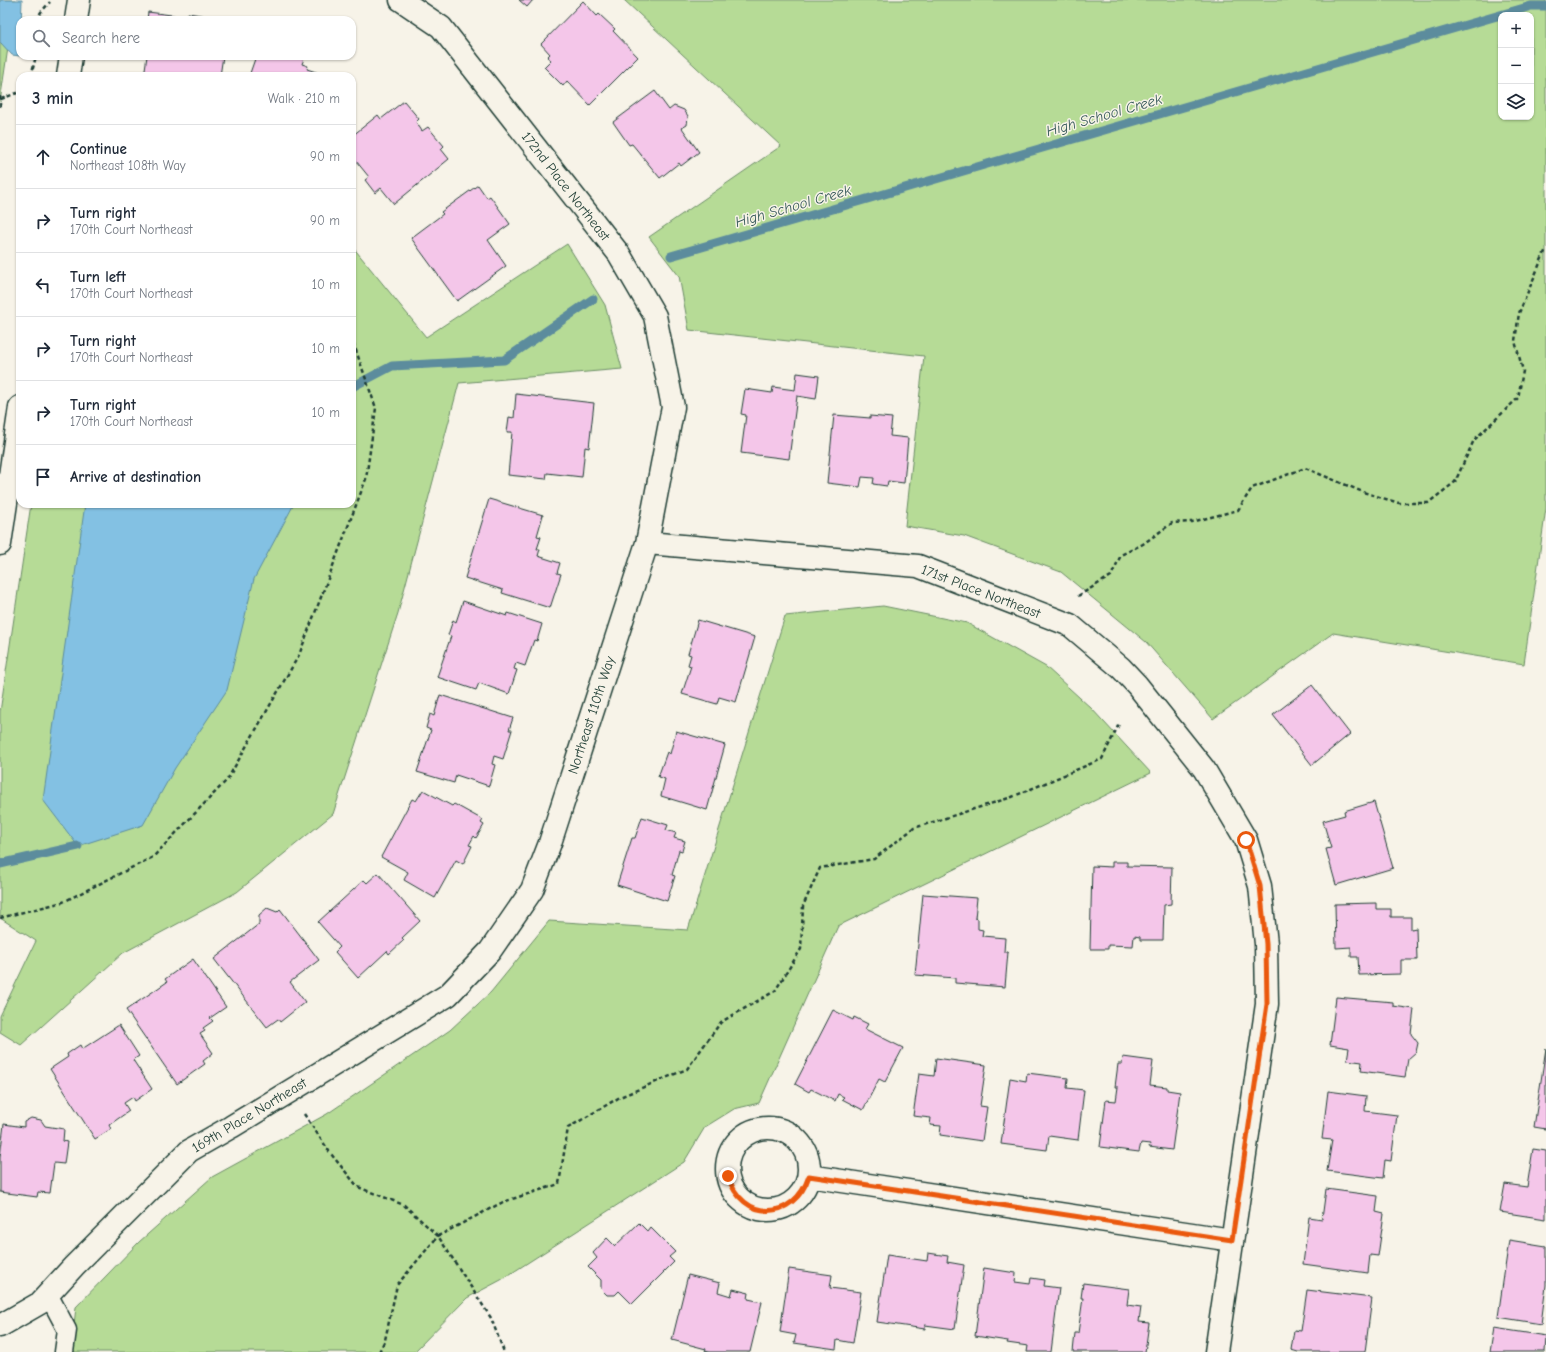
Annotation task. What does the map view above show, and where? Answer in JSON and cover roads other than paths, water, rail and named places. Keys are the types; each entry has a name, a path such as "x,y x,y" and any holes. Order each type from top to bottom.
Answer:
{"street":[{"path":"77,16 79,0"},
{"name":"172nd Place Northeast","path":"401,0 441,27 619,254 655,316 673,407"},
{"path":"69,72 70,60"},
{"name":"Northeast 110th Way","path":"448,995 490,952 532,890 550,843 647,543 673,407"},
{"path":"0,544 16,434"},
{"name":"171st Place Northeast","path":"647,543 918,566 1070,625 1121,668 1137,685 1204,769 1246,840 1260,886 1266,944 1267,1004 1216,1352"},
{"name":"169th Place Northeast","path":"0,1326 40,1303 188,1151 448,995"},
{"path":"809,1176 1232,1240"}],"lane":[{"path":"48,1294 67,1330 64,1352"}],"water":[{"path":"0,0 22,0 21,16 16,16 16,56 12,55 0,42"},
{"path":"84,508 292,508 254,579 227,690 175,768 143,825 78,846 43,800"}],"waterway":[{"name":"High School Creek","path":"671,256 1531,6 1546,6"},
{"name":"High School Creek","path":"356,385 392,366 504,360 593,299"},
{"name":"High School Creek","path":"0,864 78,846"}]}
